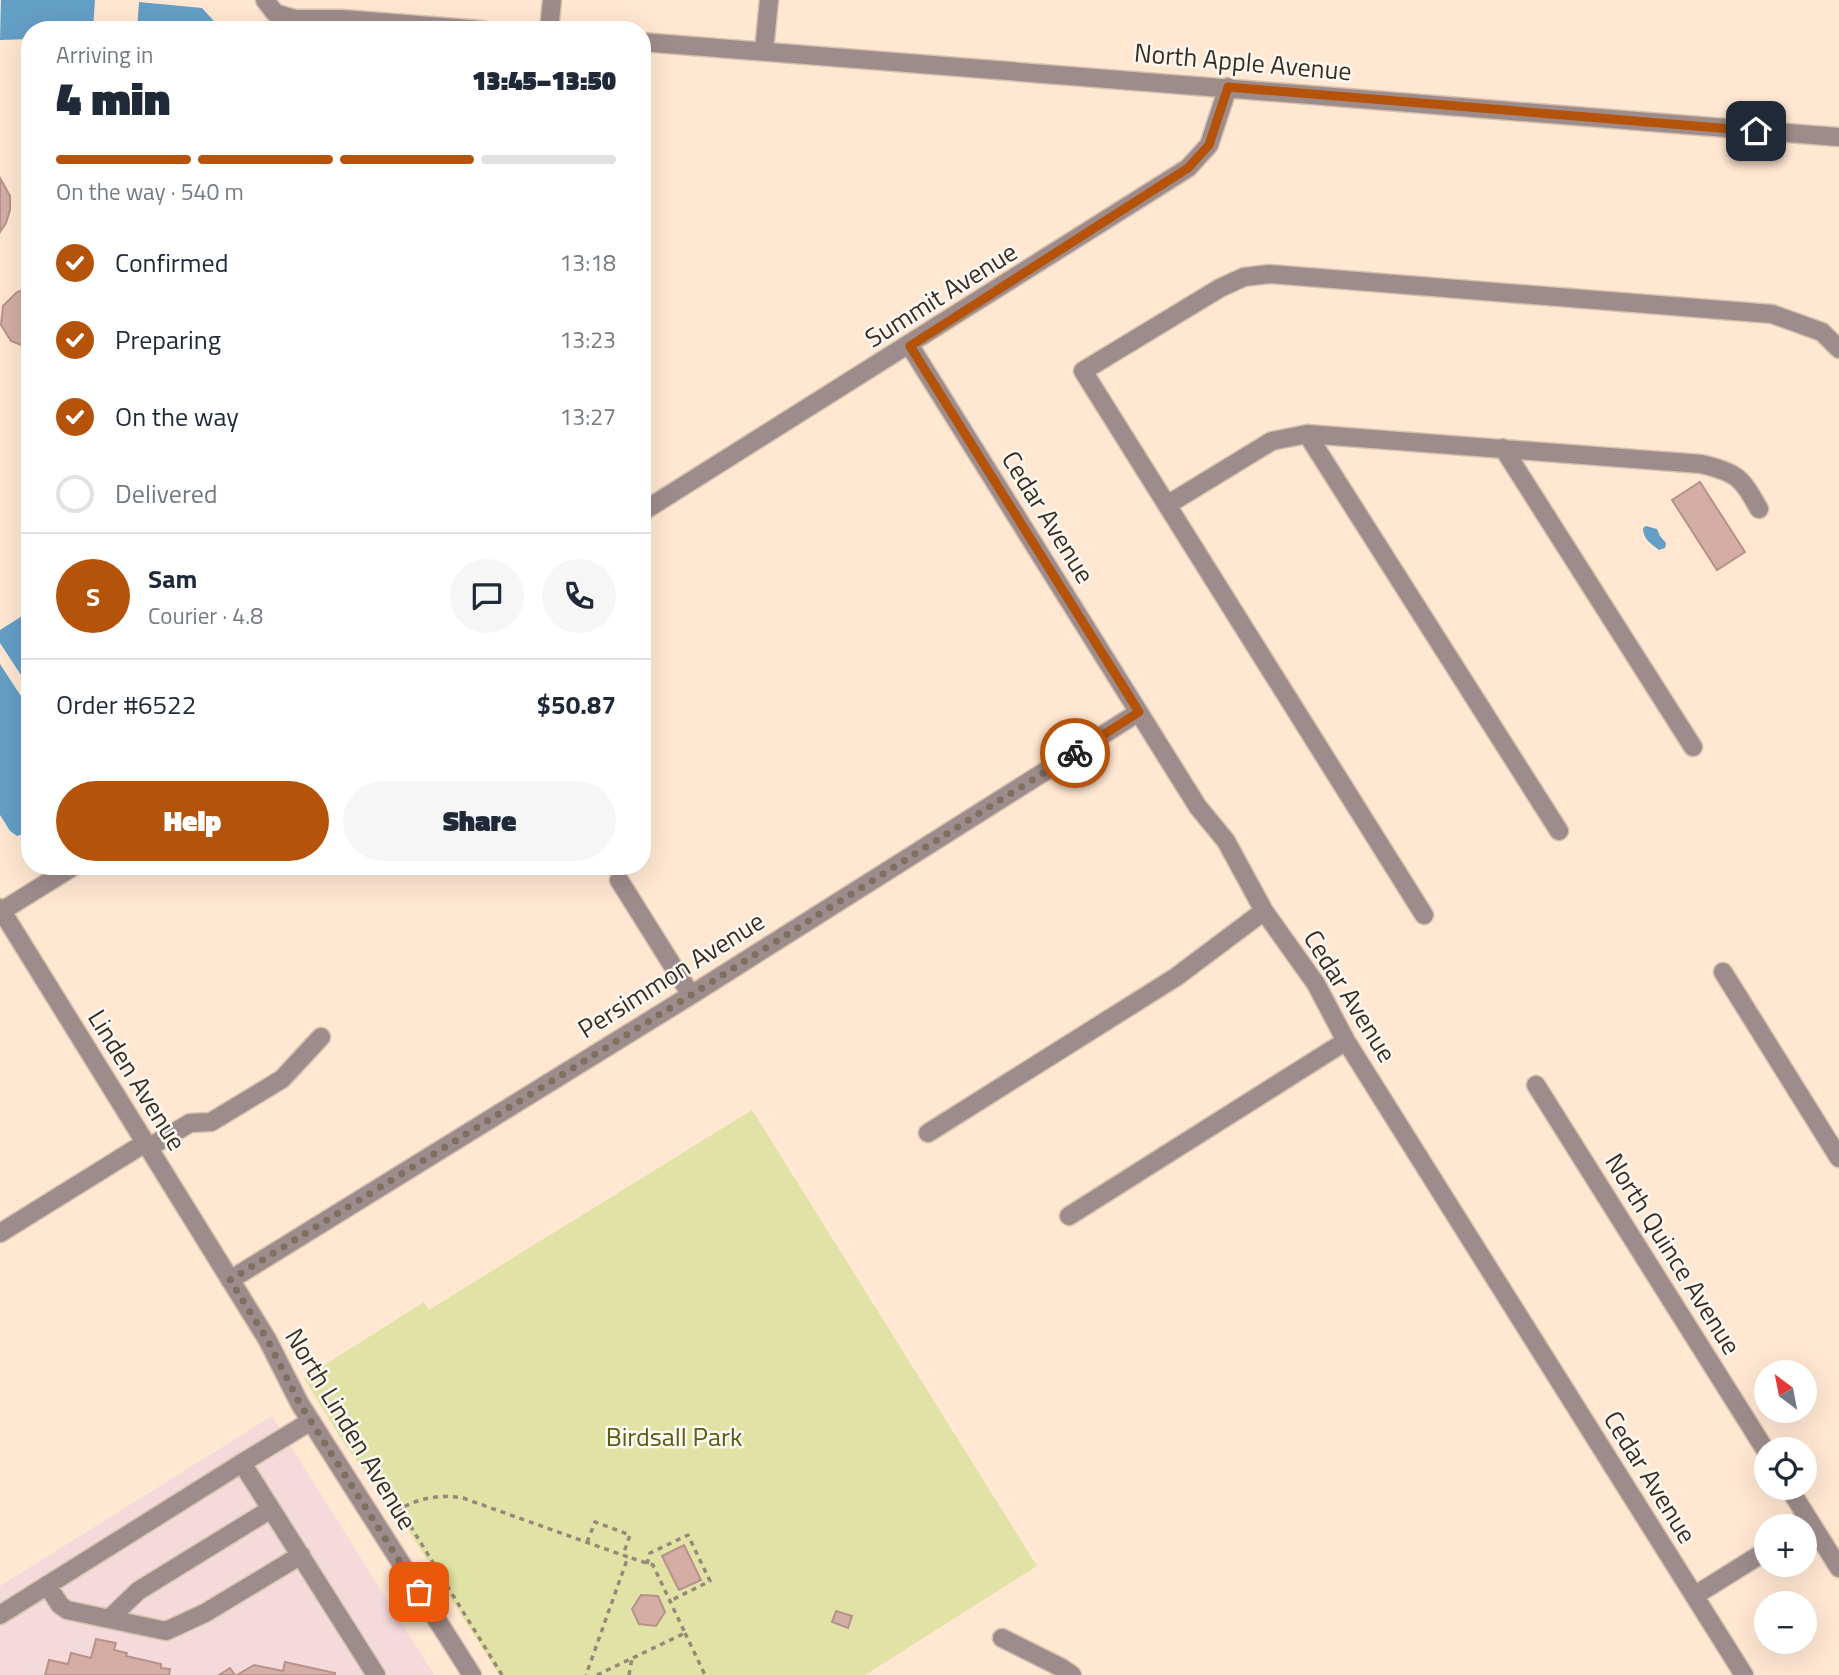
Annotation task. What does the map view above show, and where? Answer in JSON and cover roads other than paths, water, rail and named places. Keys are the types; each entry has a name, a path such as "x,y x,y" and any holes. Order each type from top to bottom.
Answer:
{"street":[{"path":"265,0 275,13 295,19 367,21"},
{"path":"342,19 343,0"},
{"path":"550,21 552,0"},
{"path":"764,51 769,0"},
{"name":"North Apple Avenue","path":"651,43 1839,137"},
{"name":"Summit Avenue","path":"651,506 910,346 1188,168 1209,145 1228,87"},
{"path":"1424,915 1083,371 1220,288 1244,277 1269,274 1772,314 1822,332 1839,349"},
{"name":"Cedar Avenue","path":"910,346 1198,807 1226,841 1264,911 1316,984 1346,1041 1744,1675"},
{"path":"1167,505 1272,441 1307,434 1701,464 1728,470 1744,482 1759,509"},
{"path":"1307,434 1559,831"},
{"path":"1503,448 1693,747"},
{"name":"Persimmon Avenue","path":"230,1280 691,995 1139,712"},
{"path":"1,911 59,875"},
{"path":"619,880 691,995"},
{"name":"Linden Avenue","path":"1,911 230,1280"},
{"path":"929,1133 1176,977 1264,911"},
{"path":"1723,972 1838,1154"},
{"path":"0,1233 146,1145 190,1123 211,1122 282,1079 321,1037"},
{"path":"1069,1216 1346,1041"},
{"name":"North Quince Avenue","path":"1536,1085 1757,1437"},
{"name":"North Linden Avenue","path":"230,1280 267,1339 311,1421 472,1675"},
{"path":"0,1615 311,1421"},
{"path":"242,1463 376,1675"},
{"path":"109,1619 138,1591 271,1509"},
{"path":"1817,1538 1839,1568"},
{"path":"47,1585 60,1605 67,1610 166,1631 205,1613 301,1555"},
{"path":"1693,1596 1754,1558"},
{"path":"1002,1638 1072,1675"}],"water":[{"path":"1,0 95,0 94,21 21,21 21,39 0,40"},
{"path":"139,2 202,8 214,21 138,21"},
{"path":"1646,526 1657,529 1666,543 1665,548 1659,550 1648,541 1643,532"},
{"path":"21,617 21,675 0,643 0,630"},
{"path":"0,664 21,696 21,834 17,836 10,831 0,815"}],"park label":[{"name":"Birdsall Park","path":"674,1437"}]}
